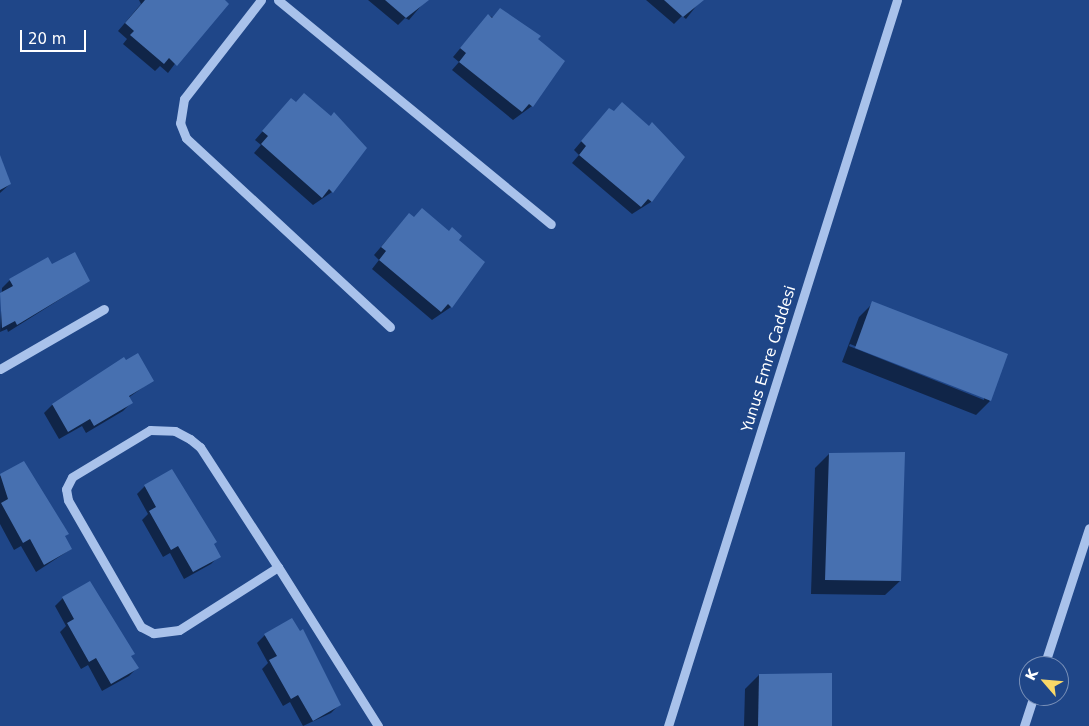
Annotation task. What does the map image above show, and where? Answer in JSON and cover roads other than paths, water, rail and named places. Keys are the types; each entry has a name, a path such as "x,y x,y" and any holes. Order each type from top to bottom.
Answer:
{"street":[{"path":"261,0 184,99 180,123 186,138 390,327"},
{"path":"278,0 552,224"},
{"name":"Yunus Emre Caddesi","path":"668,726 897,0"},
{"path":"0,368 104,309"},
{"path":"278,567 178,630 153,633 141,627 68,500 66,489 72,477 150,430 175,431 200,447 278,567 378,726"},
{"path":"1047,656 1089,528"},
{"path":"1024,726 1031,706"}]}
